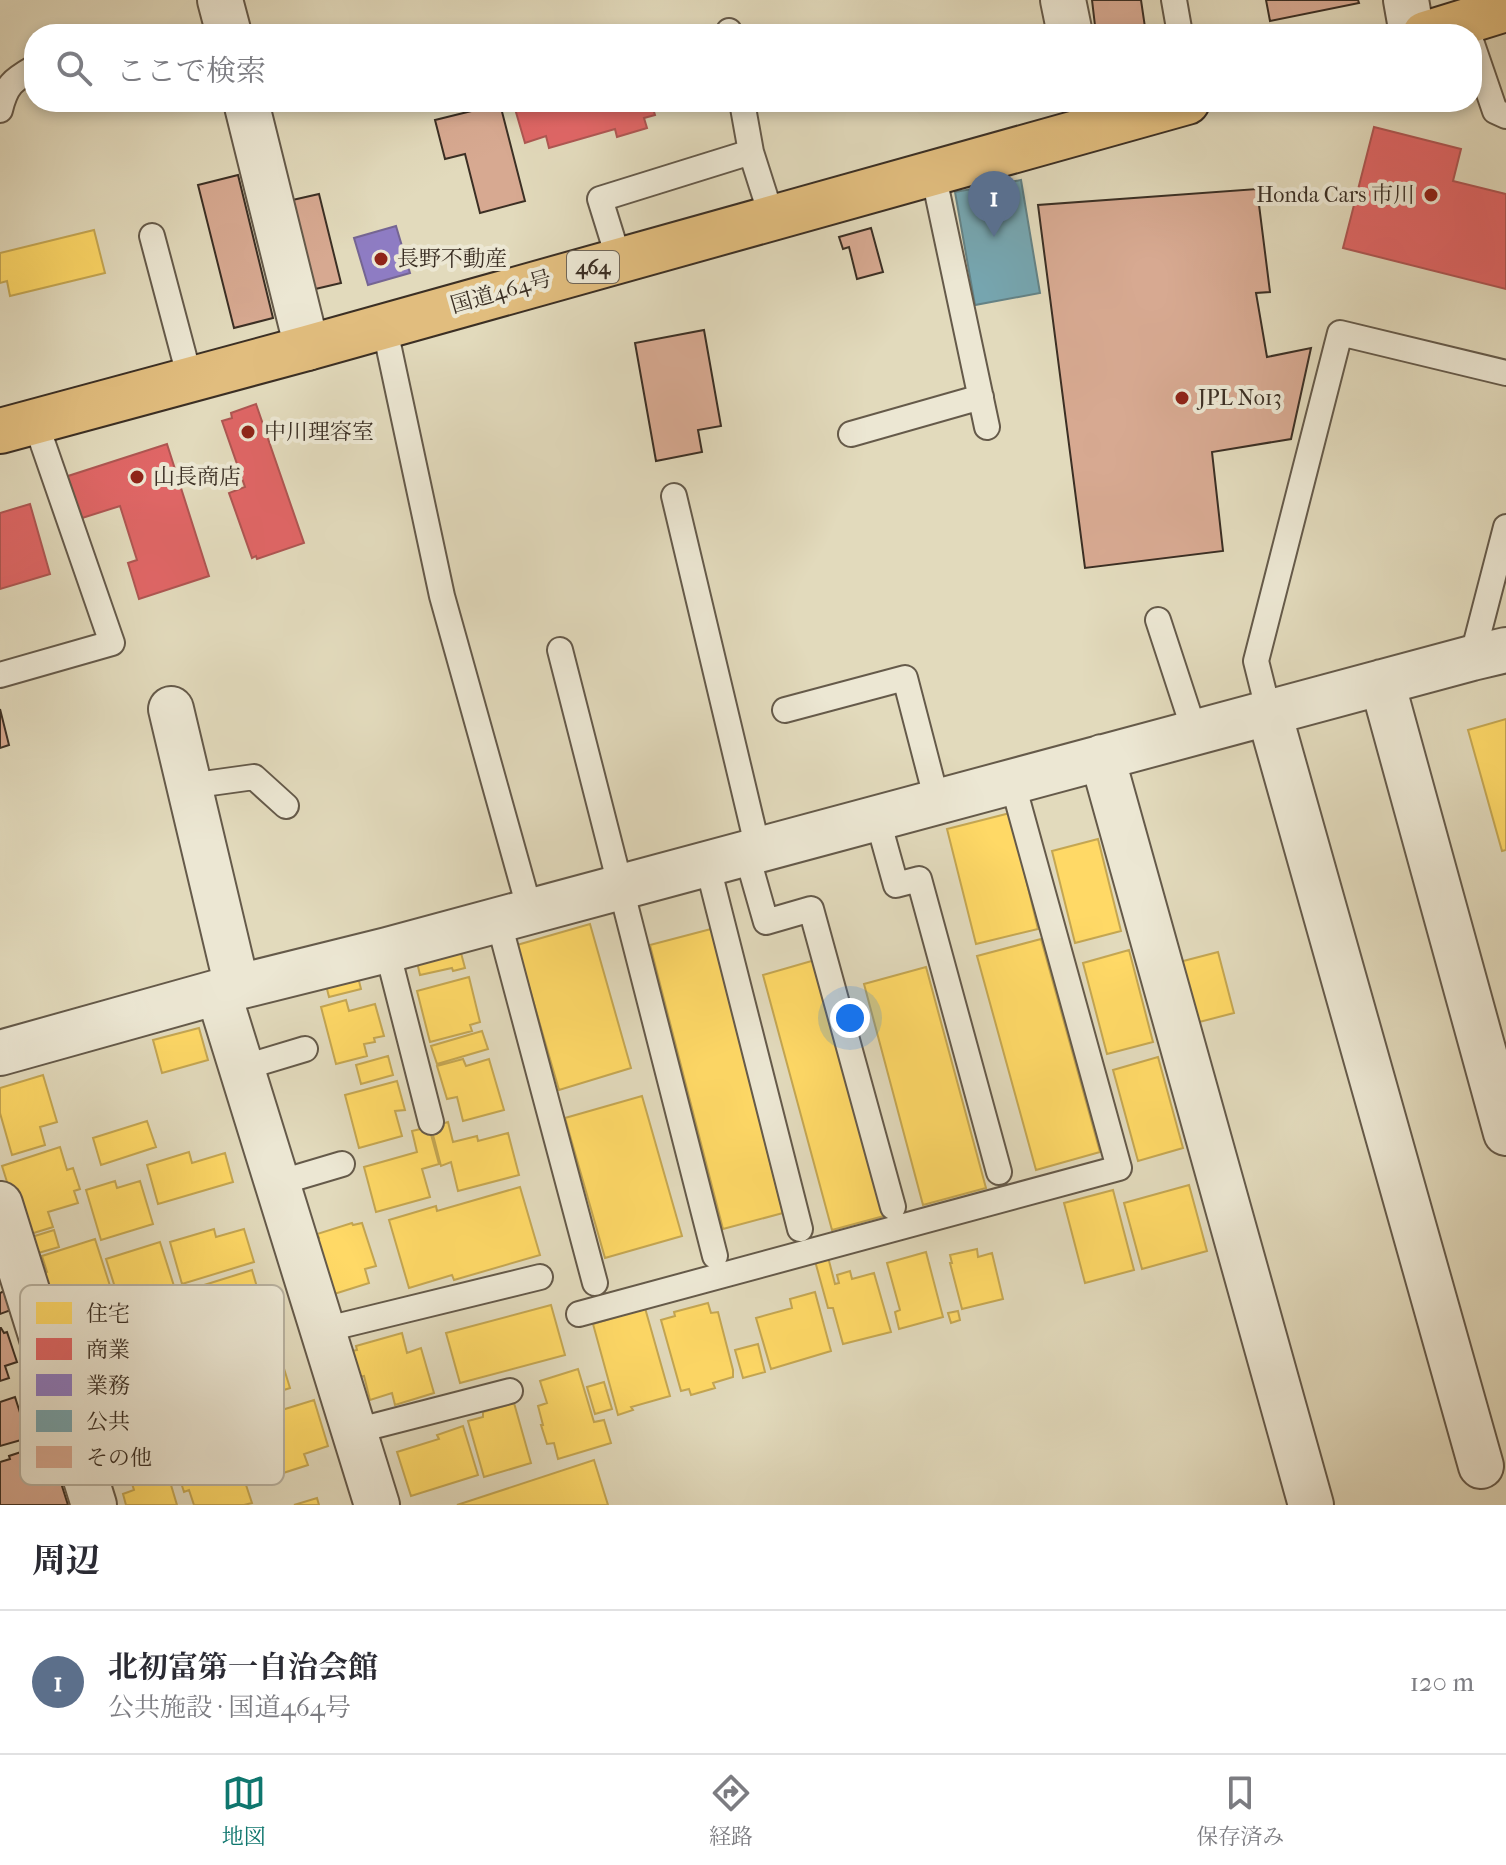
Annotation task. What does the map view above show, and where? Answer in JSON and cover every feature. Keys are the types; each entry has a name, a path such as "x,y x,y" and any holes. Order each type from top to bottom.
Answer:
{"highway":[{"path":"1477,24 1506,9"},
{"name":"国道464号","path":"17,426 933,173 1086,115 1109,112"}],"street":[{"path":"220,0 226,24"},
{"path":"1063,0 1068,24"},
{"path":"1406,0 1410,24"},
{"path":"248,112 307,348"},
{"path":"0,1053 228,989 387,950 1489,654"},
{"path":"1382,682 1506,1133"},
{"path":"171,709 189,786 242,1068 377,1505"},
{"path":"1269,713 1481,1466"},
{"path":"1102,757 1311,1505"},
{"path":"4,1232 21,1285"},
{"path":"87,1485 94,1505"}],"lane":[{"path":"1174,0 1178,24"},
{"path":"0,110 3,97 15,79 24,74"},
{"path":"1482,85 1495,111 1506,116"},
{"path":"744,112 751,152 772,218"},
{"path":"619,260 600,199 751,152"},
{"path":"933,173 987,427"},
{"path":"152,236 190,379"},
{"path":"384,325 595,1283"},
{"path":"1269,713 1256,661 1340,333 1506,373"},
{"path":"851,434 981,397"},
{"path":"0,675 112,643 17,426"},
{"path":"674,496 800,1229"},
{"path":"1489,654 1506,527"},
{"path":"1158,620 1195,733"},
{"path":"560,650 715,1256"},
{"path":"785,710 905,678 937,801"},
{"path":"189,786 254,777 286,806"},
{"path":"579,1314 1119,1168 1012,781"},
{"path":"877,817 896,885 919,879 999,1172"},
{"path":"737,854 766,922 811,909 893,1207"},
{"path":"387,950 431,1122"},
{"path":"242,1068 305,1049"},
{"path":"278,1183 342,1164"},
{"path":"323,1330 540,1277"},
{"path":"355,1431 510,1391"}],"building: 住宅":[{"path":"94,230 105,273 10,296 7,281 0,283 0,253"},
{"path":"1506,719 1506,850 1502,851 1468,730"},
{"path":"1010,813 1038,929 976,944 947,829"},
{"path":"1098,839 1121,931 1075,943 1052,851"},
{"path":"590,924 631,1068 559,1090 517,945"},
{"path":"711,929 783,1213 723,1229 650,945"},
{"path":"1041,939 1100,1152 1036,1170 977,956"},
{"path":"1129,950 1153,1042 1107,1054 1083,963"},
{"path":"1218,952 1234,1013 1180,1027 1164,966"},
{"path":"461,953 465,968 420,975 416,958"},
{"path":"815,960 884,1216 832,1230 763,975"},
{"path":"926,967 986,1188 923,1205 864,984"},
{"path":"357,973 361,989 329,997 325,981"},
{"path":"469,977 480,1022 470,1025 472,1031 430,1042 417,991"},
{"path":"346,1000 349,1011 375,1004 384,1036 364,1044 367,1056 336,1064 321,1007"},
{"path":"199,1028 208,1060 162,1073 153,1040"},
{"path":"482,1031 488,1049 437,1064 431,1046"},
{"path":"388,1056 393,1075 361,1084 356,1065"},
{"path":"1158,1057 1183,1148 1138,1161 1113,1070"},
{"path":"463,1059 466,1066 489,1059 504,1110 463,1121 457,1097 447,1099 437,1066"},
{"path":"43,1075 57,1122 40,1127 45,1145 12,1155 0,1113 0,1088"},
{"path":"397,1081 405,1110 395,1111 402,1136 359,1148 345,1095"},
{"path":"642,1096 682,1236 605,1258 565,1118"},
{"path":"147,1121 156,1147 101,1165 93,1138"},
{"path":"448,1122 453,1142 477,1136 478,1141 508,1133 519,1175 458,1191 451,1162 441,1166 431,1127"},
{"path":"429,1127 439,1164 422,1169 430,1197 376,1212 364,1167 417,1152 412,1131"},
{"path":"60,1147 67,1170 73,1168 80,1189 74,1191 78,1203 48,1212 53,1227 24,1236 2,1166"},
{"path":"189,1152 192,1163 225,1153 233,1182 158,1204 147,1165"},
{"path":"115,1181 117,1188 140,1181 153,1224 101,1240 86,1190"},
{"path":"1189,1185 1207,1251 1142,1269 1124,1203"},
{"path":"520,1187 540,1255 454,1280 452,1275 409,1288 389,1220 436,1206 437,1211"},
{"path":"1113,1190 1134,1270 1085,1283 1064,1203"},
{"path":"362,1223 376,1266 365,1269 369,1283 331,1295 310,1241 319,1238 317,1234"},
{"path":"214,1229 216,1237 244,1229 254,1262 182,1284 170,1242"},
{"path":"54,1230 59,1247 28,1256 22,1240"},
{"path":"95,1239 110,1285 39,1285 36,1276 47,1272 42,1256"},
{"path":"160,1242 174,1285 114,1285 106,1259"},
{"path":"977,1249 978,1257 992,1253 1003,1299 962,1309 950,1255"},
{"path":"926,1252 943,1317 899,1329 895,1312 900,1310 887,1263"},
{"path":"828,1257 835,1284 839,1283 837,1275 850,1271 852,1279 874,1273 891,1332 843,1344 833,1308 828,1308 815,1261"},
{"path":"252,1270 256,1285 204,1285"},
{"path":"815,1292 831,1351 771,1369 756,1318 792,1308 790,1299"},
{"path":"708,1303 711,1313 718,1312 733,1377 713,1383 715,1388 691,1395 689,1389 681,1391 661,1320 675,1316 674,1312"},
{"path":"551,1305 565,1355 460,1383 446,1333"},
{"path":"645,1308 670,1396 631,1407 633,1410 618,1415 593,1324"},
{"path":"958,1311 960,1320 951,1323 948,1313"},
{"path":"402,1333 407,1353 421,1348 434,1393 395,1405 392,1393 370,1400 364,1376 359,1377 352,1351 357,1350 356,1346"},
{"path":"758,1344 765,1372 743,1378 735,1350"},
{"path":"284,1368 290,1388 284,1390"},
{"path":"578,1369 594,1422 604,1420 611,1443 558,1459 554,1443 547,1444 541,1425 538,1406 547,1403 540,1381"},
{"path":"604,1382 612,1409 595,1414 587,1387"},
{"path":"314,1400 328,1446 304,1454 308,1465 284,1473 284,1409"},
{"path":"514,1403 531,1463 484,1477 468,1421 483,1417 483,1412"},
{"path":"463,1426 478,1475 411,1496 397,1452 439,1439 437,1435"},
{"path":"594,1460 608,1505 457,1505"},
{"path":"132,1485 171,1485 177,1505 126,1505 123,1494 134,1490"},
{"path":"182,1485 246,1485 252,1503 194,1505 189,1490 184,1492"},
{"path":"317,1498 319,1505 294,1505"}],"building: 商業":[{"path":"516,112 654,112 655,115 644,118 647,128 617,137 615,129 549,148 546,136 525,143"},
{"path":"1374,127 1461,149 1453,181 1506,194 1506,289 1343,248"},
{"path":"256,404 304,543 257,559 256,556 252,558 229,493 245,487 222,421 232,418 231,413"},
{"path":"167,444 209,576 139,599 128,563 137,560 120,506 79,519 65,477"},
{"path":"30,504 50,574 0,589 0,513"}],"building: 業務":[{"path":"396,226 410,273 368,285 354,238"}],"building: 公共":[{"path":"1021,180 1040,293 975,305 955,192"}],"building: その他":[{"path":"1092,0 1141,0 1145,24 1095,24"},
{"path":"1266,0 1358,0 1359,3 1270,21"},
{"path":"468,112 502,112 525,201 480,213 465,154 445,159 435,120"},
{"path":"238,175 273,318 234,328 198,185"},
{"name":"JPL No13","path":"1257,189 1270,292 1256,293 1267,357 1311,348 1291,439 1212,452 1223,551 1085,568 1038,205"},
{"path":"319,194 341,283 311,290 288,201"},
{"path":"871,228 883,272 857,279 849,247 843,249 839,237"},
{"path":"704,330 721,426 698,430 702,452 656,461 635,343"},
{"path":"0,709 9,745 0,748"},
{"path":"4,1291 11,1310 0,1314 0,1293"},
{"path":"0,1328 7,1332 17,1362 5,1366 9,1378 0,1381"},
{"path":"15,1397 20,1413 20,1440 0,1446 0,1402"},
{"path":"20,1452 20,1485 62,1485 68,1505 0,1505 0,1462 10,1459 9,1456"}],"place":[{"name":"Honda Cars 市川","path":"1431,195"},
{"name":"北初富第一自治会館","path":"994,237"},
{"name":"長野不動産","path":"381,259"},
{"name":"JPL No13","path":"1182,398"},
{"name":"中川理容室","path":"248,432"},
{"name":"山長商店","path":"137,477"}]}
